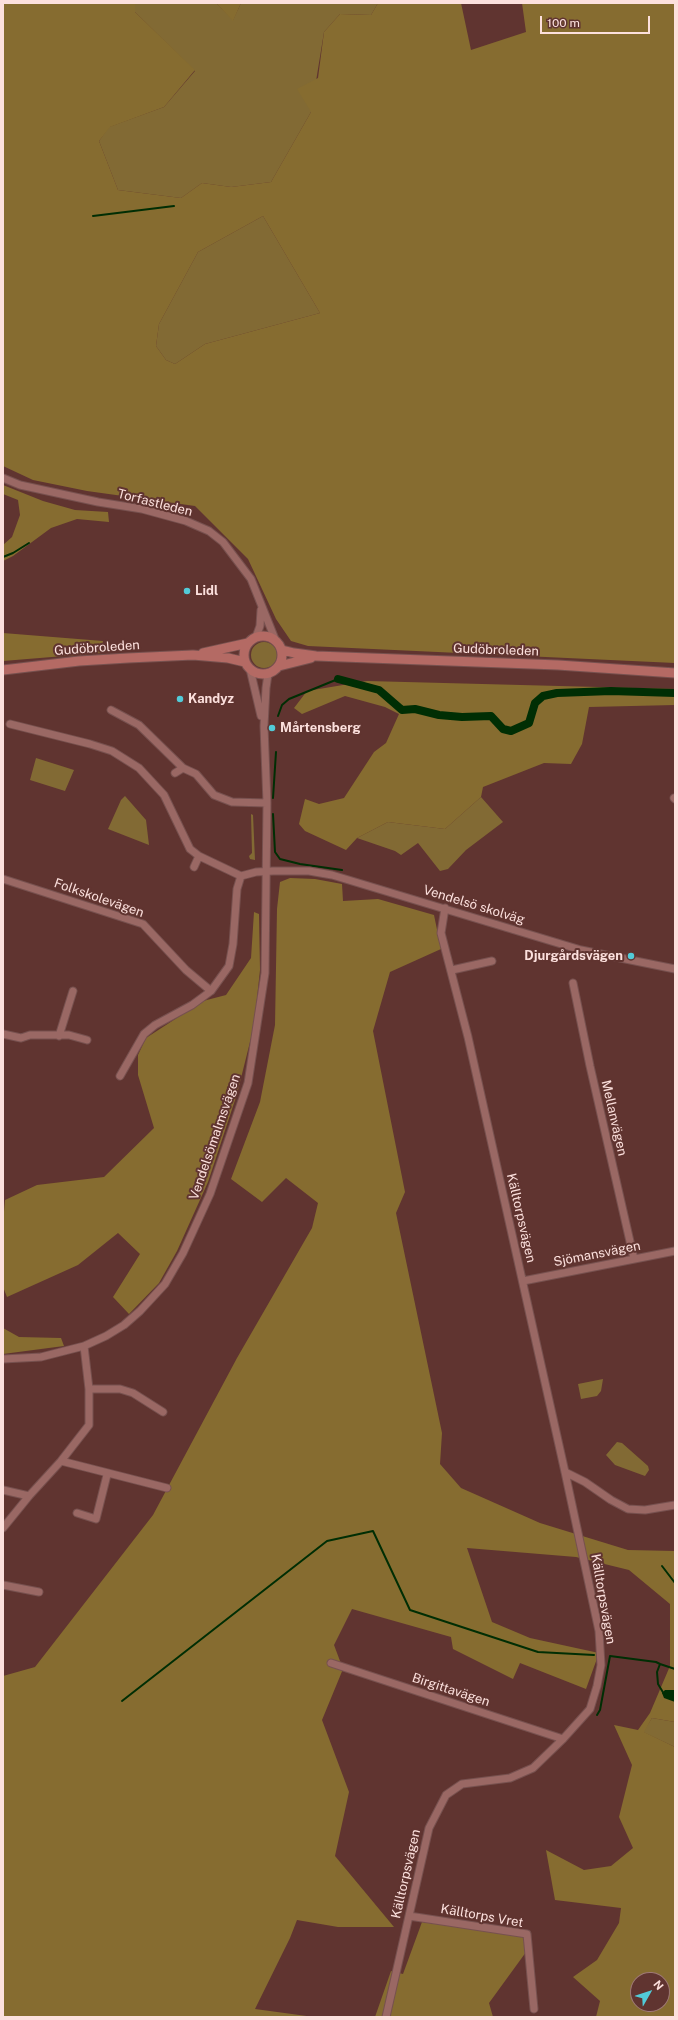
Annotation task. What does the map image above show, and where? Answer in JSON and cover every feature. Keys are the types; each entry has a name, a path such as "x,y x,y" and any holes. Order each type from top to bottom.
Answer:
{"main road":[{"path":"269,636 275,640 284,655 280,666 268,674 256,673 247,666 244,655 252,640 269,636"},
{"name":"Gudöbroleden","path":"193,655 252,640"},
{"name":"Gudöbroleden","path":"282,650 316,656 558,665 675,672"},
{"name":"Gudöbroleden","path":"3,670 79,661 193,655 228,658 247,666"},
{"name":"Gudöbroleden","path":"280,666 316,656"}],"street":[{"name":"Torfastleden","path":"3,478 20,485 98,502 142,509 186,521 208,531 223,542 251,579 261,608 275,640"},
{"name":"Torfastleden","path":"252,640 260,626 261,608"},
{"name":"Vendelsömalmsvägen","path":"247,666 264,726"},
{"name":"Vendelsömalmsvägen","path":"3,1359 41,1356 84,1346 106,1336 124,1325 140,1311 165,1284 182,1253 210,1194 248,1083 265,972 267,803 264,726 268,674"},
{"path":"111,710 139,726 183,768 196,774 214,795 232,802 267,803"},
{"path":"10,724 112,751 138,768 164,795 190,849 199,856 241,876 237,889 233,944 229,966 211,991 192,1005 155,1025 144,1034 120,1076"},
{"path":"175,773 183,768"},
{"path":"194,868 199,856"},
{"name":"Vendelsö skolväg","path":"241,876 266,872 309,871 332,875 582,950 675,969"},
{"name":"Folkskolevägen","path":"3,880 143,924 186,970 211,991"},
{"name":"Källtorpsvägen","path":"386,2017 429,1828 446,1796 462,1784 510,1778 533,1768 563,1739 590,1709 598,1686 601,1665 599,1631 565,1472 452,970 441,933 445,908"},
{"path":"452,970 492,961"},
{"name":"Mellanvägen","path":"573,982 590,1066 634,1259"},
{"path":"59,1036 73,991"},
{"path":"3,1034 21,1038 30,1035 69,1035 86,1040"},
{"name":"Sjömansvägen","path":"523,1281 675,1251"},
{"path":"3,1528 29,1496 61,1462 89,1425 89,1389 84,1346"},
{"path":"89,1389 120,1389 133,1393 163,1412"},
{"path":"61,1462 167,1488"},
{"path":"565,1472 585,1482 611,1500 628,1509 645,1510 675,1505"},
{"path":"77,1513 96,1519 107,1474"},
{"path":"3,1490 29,1496"},
{"path":"3,1585 39,1592"},
{"name":"Birgittavägen","path":"331,1662 563,1739"},
{"name":"Källtorps Vret","path":"409,1916 527,1934 534,2009"}],"shaded area":[{"path":"3,3 135,3 135,12 195,70 164,107 110,127 99,141 118,190 181,198 202,183 231,187 271,182 311,112 297,89 318,78 324,32 340,14 371,15 378,3 461,3 471,50 526,32 522,3 675,3 675,663 308,646 291,641 276,619 248,559 195,506 87,491 33,480 3,466","holes":["263,216 320,313 205,344 175,364 166,360 156,346 159,324 198,252"]},
{"path":"135,3 216,3 233,20 241,3 378,3 371,15 340,14 324,32 311,112 271,182 231,187 202,183 181,198 118,190 99,141 109,127 164,107 195,71 135,12"},
{"path":"216,3 241,3 233,21"},
{"path":"263,216 320,313 205,344 175,364 166,360 156,346 159,324 198,252"},
{"path":"3,485 43,501 75,510 108,512 109,522 77,519 51,528 13,556 3,561 3,545 12,537 20,515 18,500 3,494"},
{"path":"3,633 103,641 101,653 3,661"},
{"path":"264,642 273,646 277,655 273,664 264,668 255,664 251,655 255,646"},
{"path":"367,681 675,689 675,705 589,707 582,744 571,764 544,763 483,787 481,797 445,829 388,822 357,838 346,850 305,831 299,824 305,799 319,804 344,798 374,752 386,743 399,714 385,707 345,696 302,714 294,708 307,691"},
{"path":"36,758 74,770 65,791 30,780"},
{"path":"125,796 146,820 149,845 108,829 121,800"},
{"path":"481,797 503,822 466,850 448,869 440,871 418,843 401,855 395,851 357,838 388,822 445,829"},
{"path":"251,814 253,815 255,860 250,859 249,856 252,853"},
{"path":"290,878 315,879 342,884 343,901 378,899 434,915 441,949 390,972 373,1031 405,1192 396,1213 442,1433 440,1464 461,1488 540,1523 628,1550 675,1551 675,1722 652,1718 644,1732 675,1747 675,2017 596,2017 600,2001 573,1977 597,1960 619,1923 621,1908 555,1900 546,1850 584,1870 611,1866 633,1848 619,1817 632,1765 614,1725 638,1730 650,1713 670,1666 670,1604 629,1570 576,1557 467,1548 492,1622 530,1638 599,1653 586,1689 520,1663 513,1679 453,1649 451,1637 352,1609 334,1645 343,1669 322,1720 349,1792 335,1856 394,1927 338,1927 297,1920 290,1938 255,2009 314,2017 3,2017 3,1676 35,1667 153,1515 237,1358 312,1228 318,1203 286,1178 262,1202 231,1179 260,1102 275,1025 277,909 280,882"},
{"path":"254,912 259,914 260,970 254,1026 237,1094 208,1182 177,1251 159,1283 129,1314 113,1297 140,1254 118,1233 78,1265 7,1297 3,1287 3,1223 5,1200 37,1185 104,1177 154,1128 138,1075 138,1055 146,1038 203,1001 226,995 251,958"},
{"path":"3,1328 19,1337 61,1338 64,1346 3,1354"},
{"path":"603,1379 601,1391 597,1396 581,1399 578,1384"},
{"path":"617,1442 622,1443 648,1466 649,1470 645,1476 615,1465 606,1455"},
{"path":"665,1690 675,1690 675,1702 664,1698 662,1693"},
{"path":"652,1718 675,1722 675,1747 643,1732"},
{"path":"422,1922 522,1935 529,1948 489,2003 493,2017 375,2017 391,1971 403,1974"}],"waterway":[{"path":"93,216 174,206"},
{"path":"3,557 13,553 29,543"},
{"path":"278,716 282,705 289,699 338,679"},
{"path":"338,679 379,690 402,710 415,709 439,715 462,717 491,716 503,729 511,731 529,723 535,703 543,696 557,693 611,691 675,693"},
{"path":"273,798 276,752"},
{"path":"273,814 275,852 280,859 300,864 342,870"},
{"path":"122,1701 327,1541 373,1531 410,1610 538,1652 594,1655"},
{"path":"662,1566 675,1583"},
{"path":"597,1715 600,1710 610,1656 656,1662 660,1664 657,1672 658,1684 664,1694"},
{"path":"660,1664 675,1669"}],"place":[{"name":"Lidl","path":"187,591"},
{"name":"Kandyz","path":"180,699"},
{"name":"Mårtensberg","path":"272,728"},
{"name":"Djurgårdsvägen","path":"631,956"}]}
